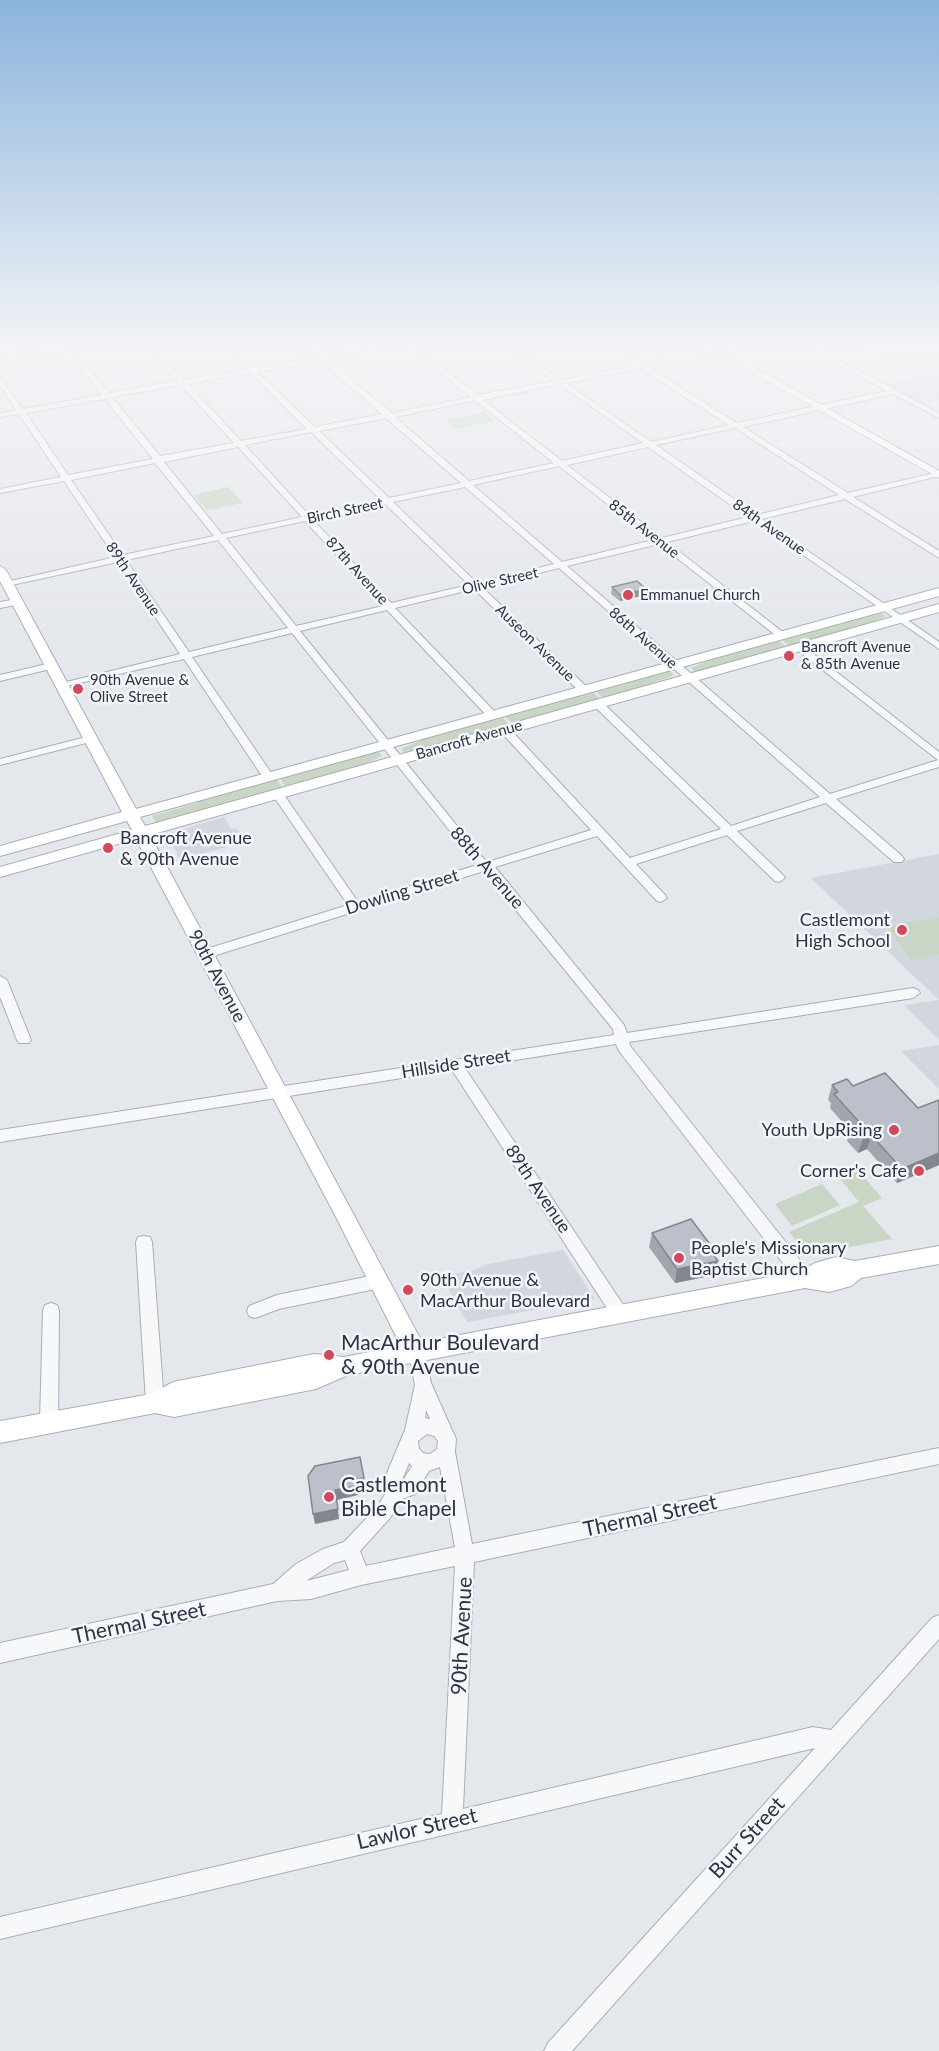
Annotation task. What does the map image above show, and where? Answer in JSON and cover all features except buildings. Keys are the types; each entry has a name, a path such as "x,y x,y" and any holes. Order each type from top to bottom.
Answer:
{"main road":[{"path":"881,443 938,475"},
{"name":"90th Avenue","path":"3,577 141,832 417,1354"},
{"name":"Bancroft Avenue","path":"0,851 939,592"},
{"name":"Bancroft Avenue","path":"0,872 939,608"},
{"path":"0,1432 155,1403 174,1407 313,1379 346,1366 805,1279 829,1283 843,1280 855,1270 939,1255"}],"street":[{"name":"89th Avenue","path":"42,443 268,777"},
{"name":"88th Avenue","path":"145,443 478,860 493,872 619,1028 624,1048 805,1279"},
{"path":"0,491 248,443"},
{"name":"Auseon Avenue","path":"328,443 584,690"},
{"name":"86th Avenue","path":"419,443 898,859"},
{"name":"85th Avenue","path":"534,443 781,635"},
{"name":"84th Avenue","path":"649,443 939,646"},
{"name":"Birch Street","path":"3,577 120,560 663,443"},
{"path":"762,443 939,555"},
{"name":"87th Avenue","path":"241,444 390,608 492,715"},
{"name":"Olive Street","path":"62,686 294,632 475,586 562,567 938,475"},
{"path":"0,606 17,602"},
{"path":"799,647 939,757"},
{"path":"0,678 51,666"},
{"path":"598,704 779,878"},
{"path":"505,730 662,898"},
{"path":"0,762 90,739"},
{"path":"629,862 939,763"},
{"path":"278,794 355,907"},
{"name":"Dowling Street","path":"205,954 599,831"},
{"path":"0,980 24,1040"},
{"name":"Hillside Street","path":"0,1136 913,993"},
{"name":"89th Avenue","path":"455,1064 620,1314"},
{"path":"144,1242 155,1403"},
{"path":"255,1311 277,1302 380,1281"},
{"path":"49,1422 51,1310"},
{"name":"90th Avenue","path":"417,1354 423,1385 430,1397 445,1443 465,1554 453,1821"},
{"name":"90th Avenue","path":"396,1492 393,1480 411,1440 423,1385"},
{"path":"425,1426 432,1426 445,1443 437,1461 424,1462 413,1457 411,1440 425,1426"},
{"name":"Thermal Street","path":"0,1653 277,1592 311,1590 361,1576 939,1456"},
{"path":"361,1576 350,1549 384,1512 396,1492 409,1488 424,1462"},
{"name":"Thermal Street","path":"277,1592 303,1571 330,1555 350,1549"},
{"name":"Burr Street","path":"556,2051 939,1625"},
{"name":"Lawlor Street","path":"0,1928 813,1737 834,1741"}],"shaded area":[{"path":"224,817 231,829 237,828 245,842 180,860 167,834"},
{"name":"Castlemont High School","path":"939,854 939,1000 811,878"},
{"path":"939,1000 939,1040 904,1005"},
{"path":"939,1045 939,1089 901,1051"},
{"path":"563,1250 595,1299 467,1322 441,1276 471,1271 488,1264"}],"green space":[{"path":"228,487 243,503 207,510 194,495"},
{"path":"879,612 886,616 862,627 790,647 781,639"},
{"path":"778,640 788,648 696,673 691,668 717,657"},
{"path":"669,670 674,675 646,687 604,699 595,690"},
{"path":"592,691 601,700 513,724 504,715"},
{"path":"501,716 509,725 406,754 401,749 433,735"},
{"path":"378,751 382,756 353,769 286,788 279,777"},
{"path":"276,778 283,789 157,824 152,816 194,804 209,797"},
{"path":"939,917 939,955 911,960 887,926"},
{"path":"856,1168 882,1198 863,1206 892,1239 808,1255 789,1232 859,1202 837,1175"},
{"path":"822,1184 840,1205 792,1226 775,1204"}],"place":[{"name":"Emmanuel Church","path":"628,595"},
{"name":"Bancroft Avenue & 85th Avenue","path":"789,656"},
{"name":"90th Avenue & Olive Street","path":"78,689"},
{"name":"Bancroft Avenue & 90th Avenue","path":"108,848"},
{"name":"Castlemont High School","path":"902,930"},
{"name":"Youth UpRising","path":"894,1130"},
{"name":"Corner's Cafe","path":"919,1171"},
{"name":"People's Missionary Baptist Church","path":"679,1258"},
{"name":"90th Avenue & MacArthur Boulevard","path":"408,1290"},
{"name":"MacArthur Boulevard & 90th Avenue","path":"329,1355"},
{"name":"Castlemont Bible Chapel","path":"329,1497"}]}
